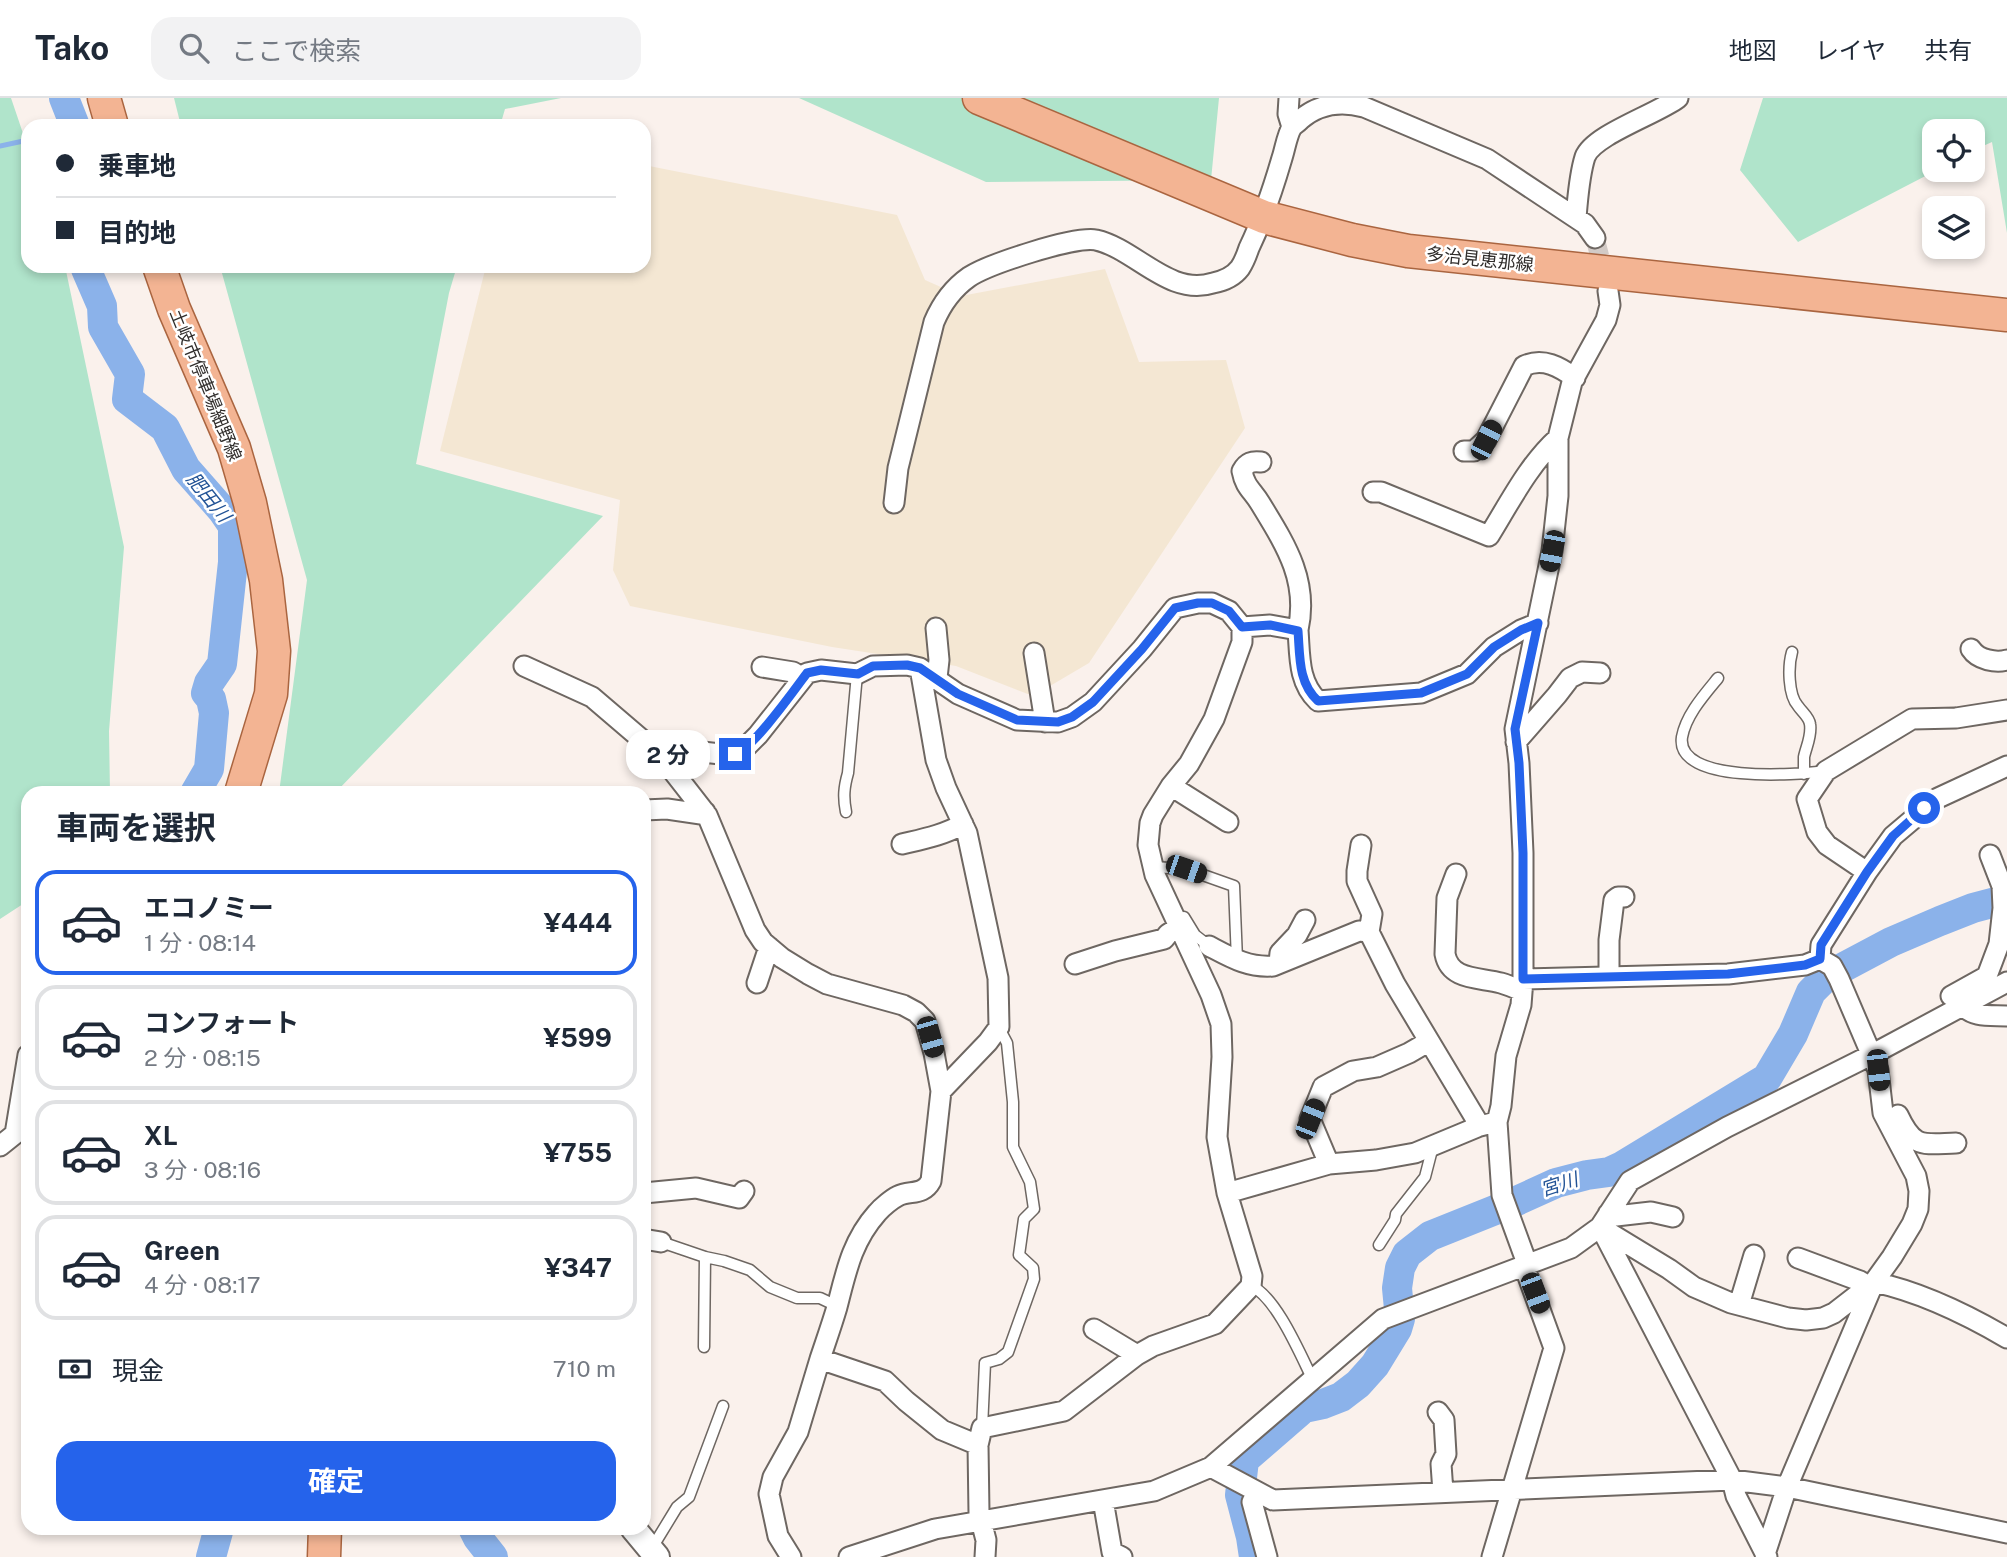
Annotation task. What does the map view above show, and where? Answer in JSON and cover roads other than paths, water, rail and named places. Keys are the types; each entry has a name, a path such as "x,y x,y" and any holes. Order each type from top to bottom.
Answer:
{"main road":[{"path":"104,98 110,119"},
{"name":"多治見恵那線","path":"979,98 1264,217 1352,240 1408,251 2007,315"},
{"name":"土岐市停車場細野線","path":"161,273 174,309 234,448 250,503 266,580 274,651 271,694 243,786"},
{"path":"324,1557 325,1535"}],"street":[{"path":"1289,98 1287,114 1292,127"},
{"path":"1576,217 1580,182 1589,150 1600,139 1668,101"},
{"path":"894,503 898,468 934,322 949,295 971,275 987,268 1080,239 1096,240 1120,249 1186,285 1203,286 1225,280 1240,268 1264,217 1292,127 1320,107 1349,103 1364,107 1487,159 1576,217 1595,238"},
{"path":"1227,1193 1329,1164 1415,1153 1489,1124 1501,1106 1506,1056 1516,1026 1522,985 1523,853 1515,729 1552,551 1558,496 1558,438 1575,378 1606,320 1610,305 1608,291"},
{"path":"1464,451 1474,451 1486,440 1524,366 1546,363 1575,378"},
{"path":"1373,492 1381,492 1489,536 1524,478 1558,438"},
{"path":"1261,461 1246,464 1242,471 1244,483 1257,497 1281,537 1297,572 1300,668 1305,685 1318,701 1421,693 1467,674 1494,647 1538,623"},
{"path":"661,756 685,750 729,755 741,752 758,735 807,673 821,670 858,674 873,666 907,665 928,673 958,694 1017,720 1058,722 1072,717 1093,702 1175,608 1212,603 1229,611 1242,627 1242,642 1214,719 1189,764 1153,815 1148,845 1153,867 1211,995 1221,1024 1222,1057 1217,1137 1227,1193 1252,1276 1251,1286 1215,1324 1153,1346 1137,1355 1064,1412 980,1436 942,1430 885,1381 820,1359"},
{"path":"1242,627 1270,625 1298,631"},
{"path":"936,628 939,660 928,673 936,760 967,833 998,978 999,1027 942,1091"},
{"path":"1971,649 1974,654 1995,663 2007,660"},
{"path":"1034,653 1045,722"},
{"path":"524,666 592,697 661,756 705,812 755,930 763,942 791,963 827,984 903,1005 925,1021 942,1091 931,1181 927,1188 900,1195 878,1212 854,1248 845,1271 837,1306 798,1432 773,1476 769,1494 778,1536 791,1557"},
{"path":"762,667 793,672 803,678"},
{"path":"1516,743 1570,678 1582,672 1600,673"},
{"path":"1867,872 1827,845 1816,832 1807,799 1826,771 1912,719 1956,718 2007,710"},
{"path":"1604,1221 1694,1287 1739,1305 1788,1318 1823,1318 1834,1313 1871,1284 1892,1257 1912,1224 1918,1209 1916,1176 1882,1113 1878,1070 1821,945 1893,836 1938,798 2007,766"},
{"path":"1171,786 1228,822"},
{"path":"651,810 701,814 705,812"},
{"path":"902,844 953,830 963,824"},
{"path":"1361,845 1357,881 1371,914 1369,932 1428,1041 1489,1124 1502,1195 1554,1348 1492,1557"},
{"path":"1942,1016 1941,1002 1987,976 1994,961 1999,944 2003,896 1990,855"},
{"path":"1456,874 1447,898 1445,954 1447,962 1461,975 1522,985 1609,976 1728,974 1805,965 1830,968"},
{"path":"1609,976 1609,940 1614,900 1624,897"},
{"path":"1279,963 1280,953 1297,935 1305,920"},
{"path":"1075,964 1164,939 1177,922"},
{"path":"1209,946 1258,967 1273,966 1359,931 1369,932"},
{"path":"757,983 769,947"},
{"path":"1604,1221 1630,1181 1727,1127 1871,1055 2007,982"},
{"path":"1962,1005 1973,1014 2007,1016"},
{"path":"1329,1164 1310,1119 1323,1087 1353,1071 1377,1067 1409,1053 1428,1041"},
{"path":"1881,1094 1916,1142 1956,1143"},
{"path":"14,1140 21,1098"},
{"path":"651,1192 696,1188 739,1198 744,1191"},
{"path":"849,1557 934,1529 1154,1491 1211,1467 1383,1319 1571,1248 1604,1221 1616,1216 1651,1212 1673,1217"},
{"path":"1604,1221 1732,1480 1736,1496 1766,1556"},
{"path":"1739,1305 1754,1255"},
{"path":"1798,1258 1871,1284 1905,1289 1989,1327 2007,1338"},
{"path":"1766,1556 1787,1487 1871,1284"},
{"path":"1094,1329 1137,1355"},
{"path":"1438,1412 1444,1420 1446,1454 1441,1464 1444,1492"},
{"path":"980,1436 979,1513 986,1540 985,1557"},
{"path":"1211,1467 1273,1500 1732,1480 1787,1487 2007,1533"},
{"path":"1254,1490 1252,1502 1267,1557"},
{"path":"1103,1500 1112,1552 1122,1557"},
{"path":"640,1535 654,1553"}],"lane":[{"path":"1792,652 1789,675 1795,704 1805,713 1810,723 1804,774"},
{"path":"846,812 843,799 858,674"},
{"path":"1718,678 1690,716 1682,739 1685,752 1695,762 1724,771 1767,775 1826,771"},
{"path":"1153,867 1186,869 1234,886 1237,960"},
{"path":"1177,922 1182,914 1195,935 1209,946"},
{"path":"980,1436 985,1363 999,1359 1008,1352 1034,1279 1033,1268 1019,1255 1024,1219 1034,1209 1030,1182 1013,1147 1013,1102 1007,1043 999,1027"},
{"path":"1379,1245 1396,1214 1425,1177 1433,1146"},
{"path":"652,1242 724,1261 750,1270 771,1287 797,1298 820,1298 837,1306"},
{"path":"704,1347 705,1257"},
{"path":"1251,1286 1265,1295 1286,1326 1313,1380"},
{"path":"654,1553 677,1507 689,1497 723,1406"}],"waterway":[{"name":"肥田川","path":"64,98 72,119"},
{"path":"0,146 21,142"},
{"name":"肥田川","path":"88,273 102,306 103,327 130,374 127,399 165,428 186,469 233,526 233,562 222,664 209,683 206,693 211,699 214,713 209,769 199,786"},
{"name":"宮川","path":"1254,1557 1240,1495 1244,1460 1304,1408 1341,1397 1358,1384 1375,1365 1397,1329 1400,1319 1397,1288 1400,1268 1407,1254 1430,1236 1556,1183 1609,1172 1622,1166 1767,1078 1793,1034 1811,992 1827,976 1891,942 1940,921 2007,899"},
{"path":"211,1557 217,1535"},
{"name":"肥田川","path":"476,1535 493,1557"}],"tunnel":[{"path":"1595,238 1606,281"}]}
